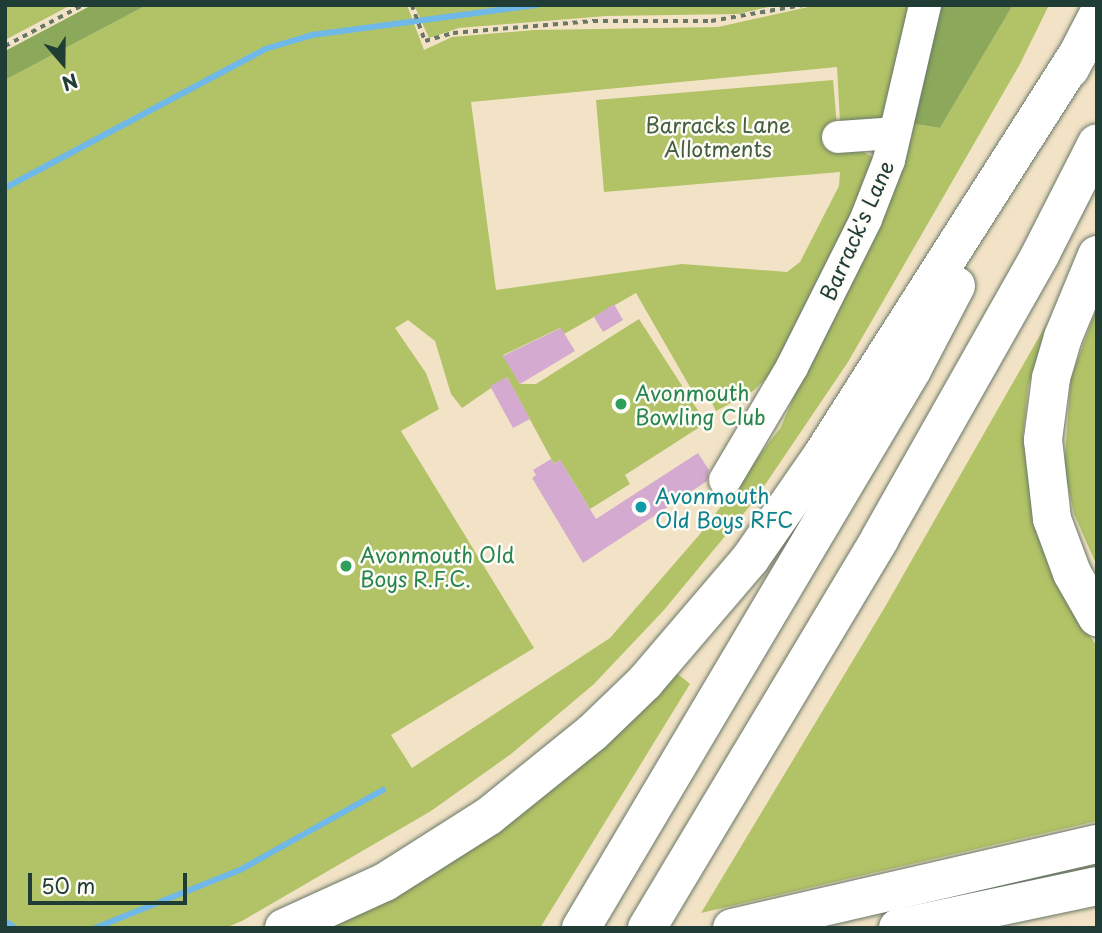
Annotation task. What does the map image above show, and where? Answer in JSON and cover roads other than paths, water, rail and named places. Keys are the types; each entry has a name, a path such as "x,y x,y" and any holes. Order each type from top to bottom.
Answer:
{"highway":[{"path":"284,928 385,882 489,816 583,741 645,682 750,559 821,457 1089,32"},
{"path":"580,928 912,370 1089,32"},
{"path":"647,928 887,526 1041,253 1097,143"},
{"path":"1097,255 1062,337 1051,378 1043,440 1052,519 1072,573 1097,617"},
{"path":"745,925 1097,844"},
{"path":"898,928 1097,886"},
{"path":"1012,928 1097,902"}],"street":[{"name":"Barrack's Lane","path":"725,480 792,367 866,219 895,133 925,5"},
{"path":"838,137 895,133"}],"waterway":[{"path":"5,188 265,49 312,35 538,5"},
{"path":"95,928 240,870 383,790"},
{"path":"5,921 15,928"}],"place":[{"name":"Avonmouth Bowling Club","path":"621,404"},
{"name":"Avonmouth Old Boys RFC","path":"641,507"},
{"name":"Avonmouth Old Boys R.F.C.","path":"346,566"}],"park label":[{"name":"Barracks Lane Allotments","path":"718,136"}]}
